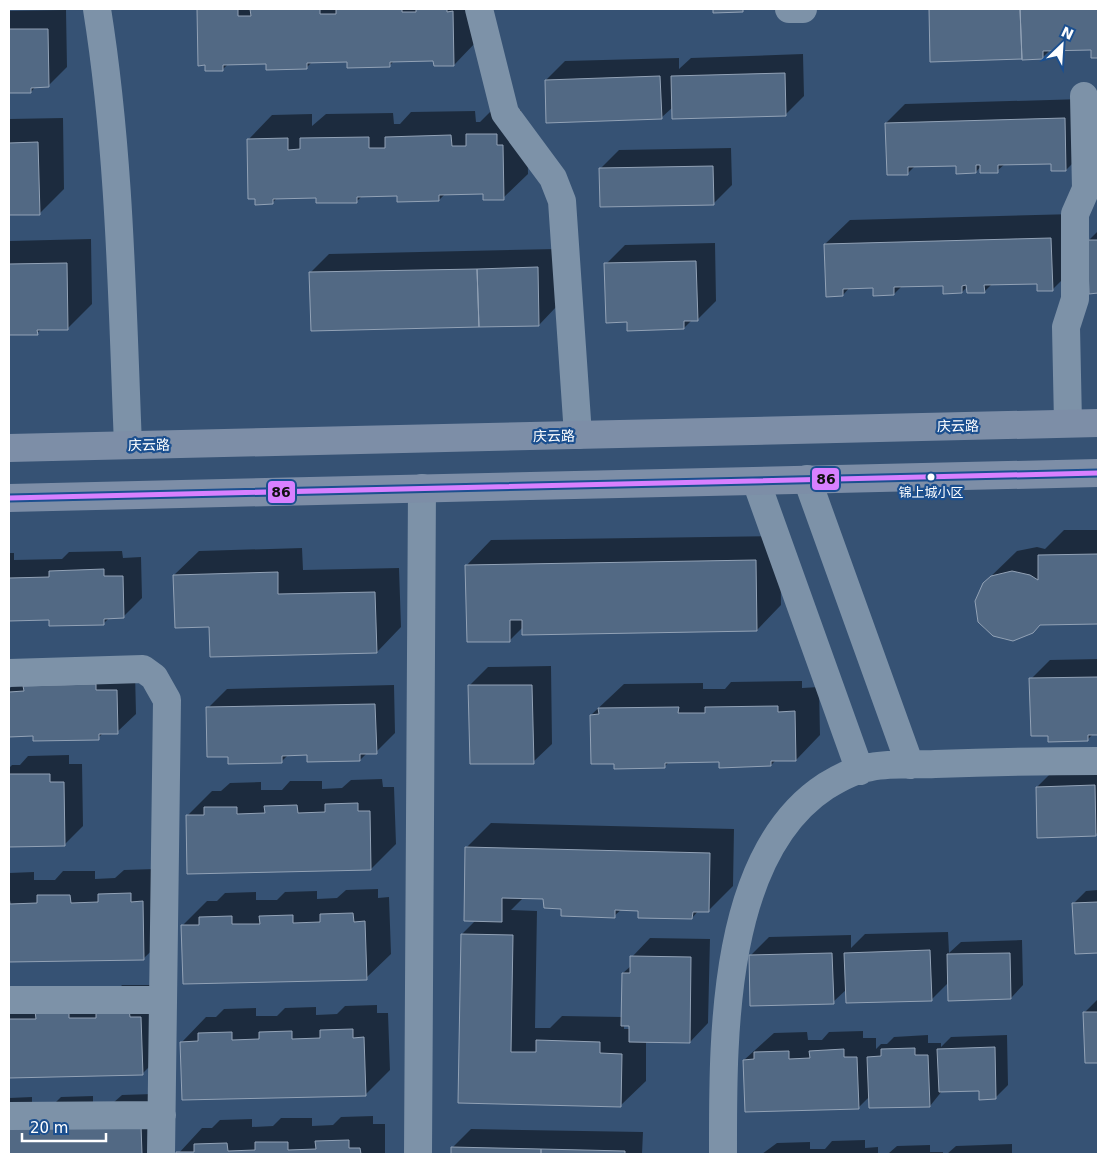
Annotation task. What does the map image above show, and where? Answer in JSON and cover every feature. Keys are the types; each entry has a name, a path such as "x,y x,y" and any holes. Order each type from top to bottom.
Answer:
{"main road":[{"name":"庆云路","path":"9,448 1098,423"},
{"path":"9,498 1098,473"}],"street":[{"path":"97,9 112,121 118,199 128,445"},
{"path":"479,9 505,112 553,178 562,201 578,435"},
{"path":"789,9 803,9"},
{"path":"1068,423 1066,326 1075,299 1075,214 1086,189 1084,96"},
{"path":"807,479 910,765"},
{"path":"756,480 860,771"},
{"path":"418,1154 422,488"},
{"path":"9,673 144,669 154,677 167,700 161,1154"},
{"path":"723,1154 725,1050 736,946 761,865 774,838 800,806 833,782 870,767 1015,761 1098,761"},
{"path":"9,1000 163,1000"},
{"path":"9,1116 162,1115"}],"building":[{"path":"197,9 238,9 238,16 251,16 250,9 320,9 320,14 336,14 336,9 402,9 402,12 416,12 416,9 447,9 447,12 453,11 454,66 434,66 433,61 390,62 390,67 347,68 347,62 307,63 307,69 266,70 266,64 223,65 223,71 205,71 205,65 198,66"},
{"path":"713,9 743,9 743,12 713,13"},
{"path":"929,9 1020,9 1022,59 930,62"},
{"path":"1020,9 1098,9 1098,58 1091,58 1091,50 1043,51 1043,59 1022,60"},
{"path":"9,29 48,29 49,87 31,88 31,93 9,93"},
{"path":"785,73 786,116 672,119 671,76"},
{"path":"660,76 662,119 546,123 545,80"},
{"path":"1065,118 1066,171 1051,171 1051,164 998,165 998,173 980,173 980,165 976,165 976,173 956,174 956,166 908,167 908,175 887,175 885,123"},
{"path":"466,134 497,134 497,145 503,145 504,200 483,200 483,194 439,195 439,201 397,202 397,196 357,197 357,203 316,203 316,198 273,199 273,204 255,205 255,199 248,199 247,139 288,138 288,150 300,149 300,138 369,137 369,148 385,148 385,137 451,135 452,146 466,146"},
{"path":"38,142 40,215 9,215 9,143"},
{"path":"713,166 714,205 600,207 599,168"},
{"path":"1051,238 1053,291 1037,291 1037,284 984,285 985,293 967,293 966,285 962,286 962,293 943,294 943,286 894,287 894,295 873,296 873,288 843,289 843,296 826,297 824,244"},
{"path":"1087,240 1098,240 1098,293 1089,294"},
{"path":"696,261 698,321 684,321 684,329 627,331 627,322 606,323 604,263"},
{"path":"67,263 68,330 37,330 38,335 9,335 9,264"},
{"path":"538,267 539,326 479,327 477,269"},
{"path":"477,269 479,327 311,331 309,272"},
{"path":"1098,554 1098,624 1040,625 1033,633 1013,641 993,636 978,622 975,601 983,583 991,576 1012,571 1030,575 1038,580 1038,555"},
{"path":"756,560 757,631 522,635 522,620 510,620 510,642 467,642 465,565"},
{"path":"104,569 104,576 123,576 124,618 104,619 104,625 49,626 49,620 9,621 9,578 49,577 49,571"},
{"path":"278,572 278,594 375,592 377,653 210,657 209,627 175,628 173,575"},
{"path":"1098,677 1098,735 1088,735 1088,741 1048,742 1048,736 1031,736 1029,678"},
{"path":"96,684 96,690 117,690 118,734 99,734 99,740 33,741 33,736 9,737 9,692 24,691 23,686"},
{"path":"468,685 532,685 534,764 470,764"},
{"path":"375,704 377,754 360,754 360,761 307,762 307,755 282,756 282,763 228,764 228,757 207,757 206,707"},
{"path":"778,706 778,712 795,711 796,761 771,761 771,766 719,768 719,762 665,763 665,768 614,769 614,764 591,764 590,715 599,714 598,708 679,707 678,713 705,713 705,707"},
{"path":"9,774 50,774 50,782 64,782 65,846 9,847"},
{"path":"1095,785 1096,836 1037,838 1036,787"},
{"path":"358,803 358,811 370,811 371,870 187,874 186,815 204,815 204,807 237,807 237,814 265,813 264,806 297,805 298,813 325,812 325,804"},
{"path":"465,847 710,853 709,912 693,912 692,919 638,918 638,911 615,910 615,918 561,916 561,909 544,908 543,899 502,898 502,922 464,921"},
{"path":"131,893 131,902 143,901 144,960 9,962 9,896 10,904 37,903 37,895 70,895 71,903 98,902 98,894"},
{"path":"1098,902 1098,953 1075,954 1072,903"},
{"path":"353,913 354,922 365,921 367,980 183,984 181,925 199,925 199,917 232,916 232,924 260,924 259,916 293,915 293,923 320,922 320,914"},
{"path":"461,934 513,935 511,1052 536,1052 536,1040 600,1042 600,1053 622,1054 621,1107 458,1103"},
{"path":"930,950 932,1001 846,1003 844,953"},
{"path":"832,953 834,1004 750,1006 749,955"},
{"path":"1010,953 1011,999 948,1001 947,954"},
{"path":"630,956 691,957 690,1043 629,1042 629,1026 621,1026 622,973 630,973"},
{"path":"96,1009 129,1009 130,1017 141,1017 143,1075 9,1078 9,1019 36,1019 35,1011 69,1010 69,1018 96,1018"},
{"path":"1083,1012 1098,1012 1098,1063 1085,1063"},
{"path":"353,1029 353,1038 364,1037 366,1096 182,1100 180,1042 198,1041 198,1033 232,1032 232,1040 259,1039 259,1032 292,1031 292,1039 320,1038 320,1030"},
{"path":"995,1047 996,1099 979,1100 979,1091 939,1092 937,1049"},
{"path":"915,1048 915,1055 928,1055 930,1107 869,1108 867,1057 881,1056 881,1049"},
{"path":"844,1049 844,1057 857,1057 859,1109 745,1112 743,1060 754,1059 754,1052 789,1051 789,1059 810,1058 809,1051"},
{"path":"141,1126 142,1154 9,1154 9,1129"},
{"path":"349,1140 349,1148 360,1148 361,1154 176,1154 176,1152 194,1152 194,1144 227,1143 228,1151 255,1150 255,1142 288,1142 288,1150 316,1149 315,1141"},
{"path":"451,1147 541,1149 541,1154 451,1154"},
{"path":"541,1149 625,1151 625,1154 541,1154"}],"transit line":[{"name":"86","path":"9,498 1098,473"}],"place":[{"name":"锦上城小区","path":"931,477"}]}
